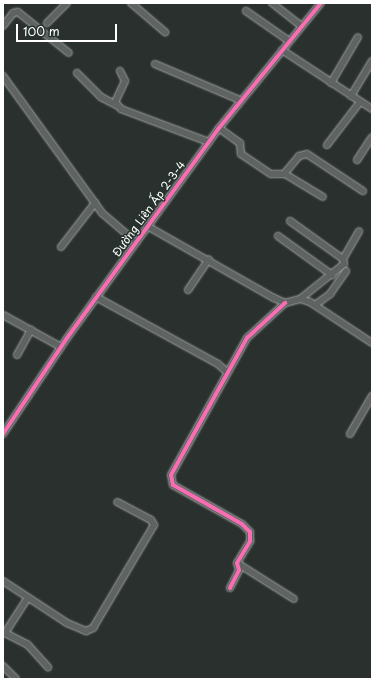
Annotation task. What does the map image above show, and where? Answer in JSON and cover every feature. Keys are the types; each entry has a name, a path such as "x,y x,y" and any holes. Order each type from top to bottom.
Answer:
{"street":[{"path":"47,23 67,3"},
{"path":"131,3 165,32"},
{"path":"272,3 301,26"},
{"name":"Đường Liên Ấp 2-3-4","path":"3,434 61,347 147,226 240,100 321,3"},
{"path":"246,11 289,41"},
{"path":"3,26 13,13 18,12 69,54"},
{"path":"331,83 358,37"},
{"path":"282,50 372,109"},
{"path":"351,96 372,61"},
{"path":"155,64 240,100"},
{"path":"118,106 116,97 125,81 120,71"},
{"path":"77,73 101,97 118,106 209,142"},
{"path":"3,76 94,203 115,226 136,242"},
{"path":"327,145 360,102"},
{"path":"220,128 240,143 241,154 270,174 285,174 323,197"},
{"path":"356,160 372,137"},
{"path":"285,174 299,156 307,154 363,191"},
{"path":"61,247 94,203"},
{"path":"290,221 343,259"},
{"path":"147,226 209,259 285,303"},
{"path":"236,563 250,541 250,532 242,524 170,482 227,372 247,338 285,303 300,299 344,264 343,259 359,231"},
{"path":"278,236 332,275"},
{"path":"188,290 209,259"},
{"path":"315,305 330,294 346,271"},
{"path":"96,297 218,364 227,372"},
{"path":"300,299 315,305 372,341"},
{"path":"3,315 61,347"},
{"path":"17,355 31,330"},
{"path":"350,434 372,396"},
{"path":"3,583 26,599 67,623 86,631 92,628 154,526 151,520 117,502"},
{"path":"230,588 240,570 236,563"},
{"path":"236,563 294,599"},
{"path":"26,599 4,632 28,645 48,667"},
{"path":"3,666 16,679"}],"cycle path":[{"path":"3,434 67,338 219,128 321,3"},
{"path":"230,588 239,570 237,563 250,541 250,532 242,524 173,485 171,475 247,338 285,303"}]}
